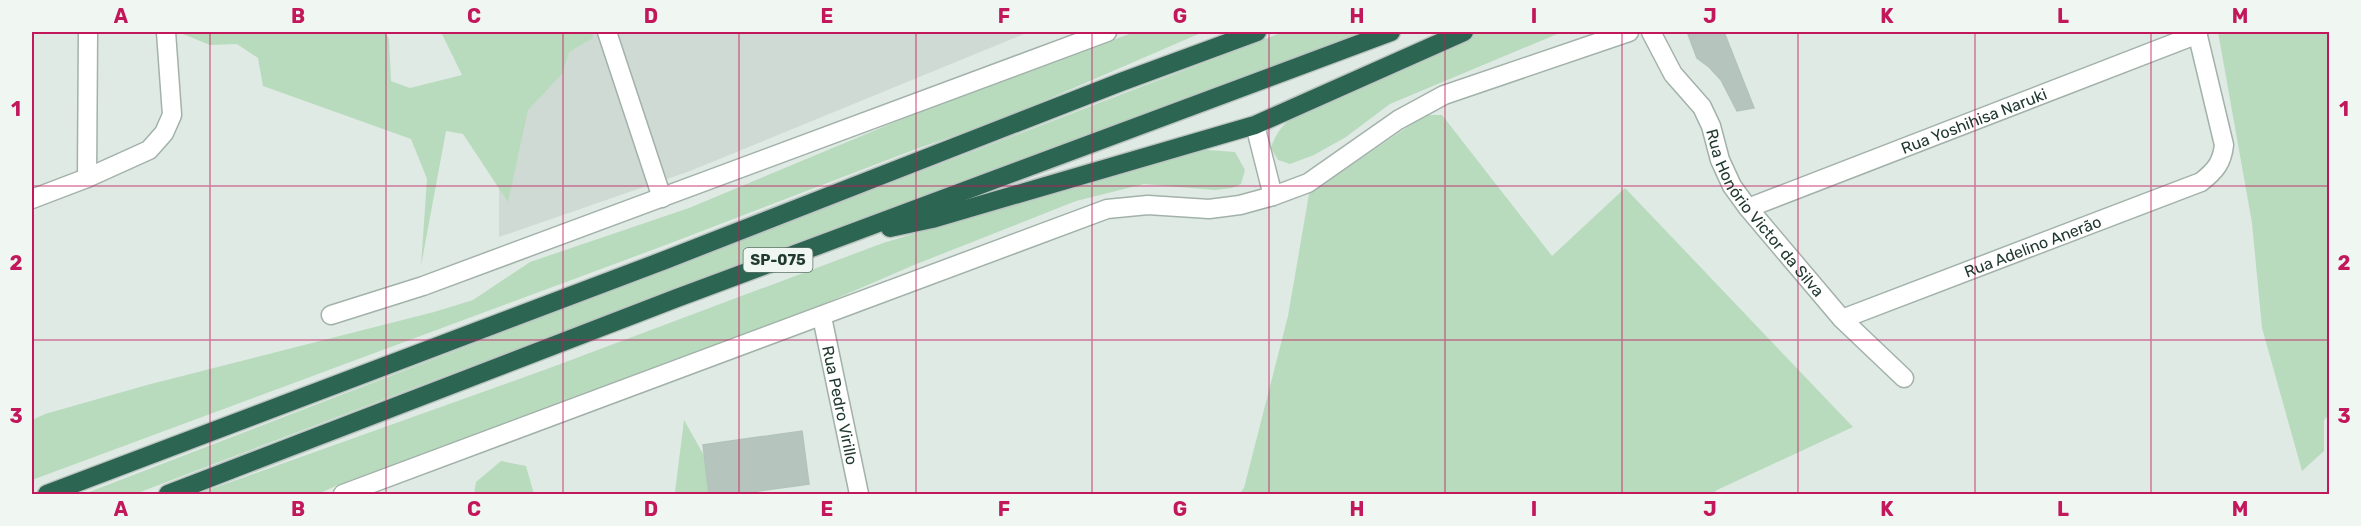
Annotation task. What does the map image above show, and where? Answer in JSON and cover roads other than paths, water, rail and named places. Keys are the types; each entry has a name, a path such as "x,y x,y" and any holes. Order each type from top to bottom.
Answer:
{"highway":[{"name":"SP-075","path":"47,495 665,260 1121,82 1257,32"},
{"name":"SP-075","path":"168,495 666,302 1390,32"},
{"path":"836,239 933,219 1255,125 1464,32"}],"street":[{"path":"87,178 88,32"},
{"path":"32,199 87,178 149,150 164,133 172,115 166,32"},
{"path":"607,32 662,198"},
{"path":"331,315 423,286 1107,32"},
{"path":"343,495 1107,209 1148,205 1209,209 1240,205 1273,196 1308,183 1398,120 1444,95 1629,32"},
{"name":"Rua Honório Victor da Silva","path":"1651,32 1673,74 1702,107 1711,126 1720,160 1732,186 1748,208 1842,319 1904,378"},
{"name":"Rua Yoshihisa Naruki","path":"1748,208 2197,33"},
{"name":"Rua Adelino Anerão","path":"1842,319 2201,182 2218,167 2224,146 2197,33"},
{"path":"1255,125 1273,196"},
{"name":"Rua Pedro Virillo","path":"822,317 859,495"}]}
